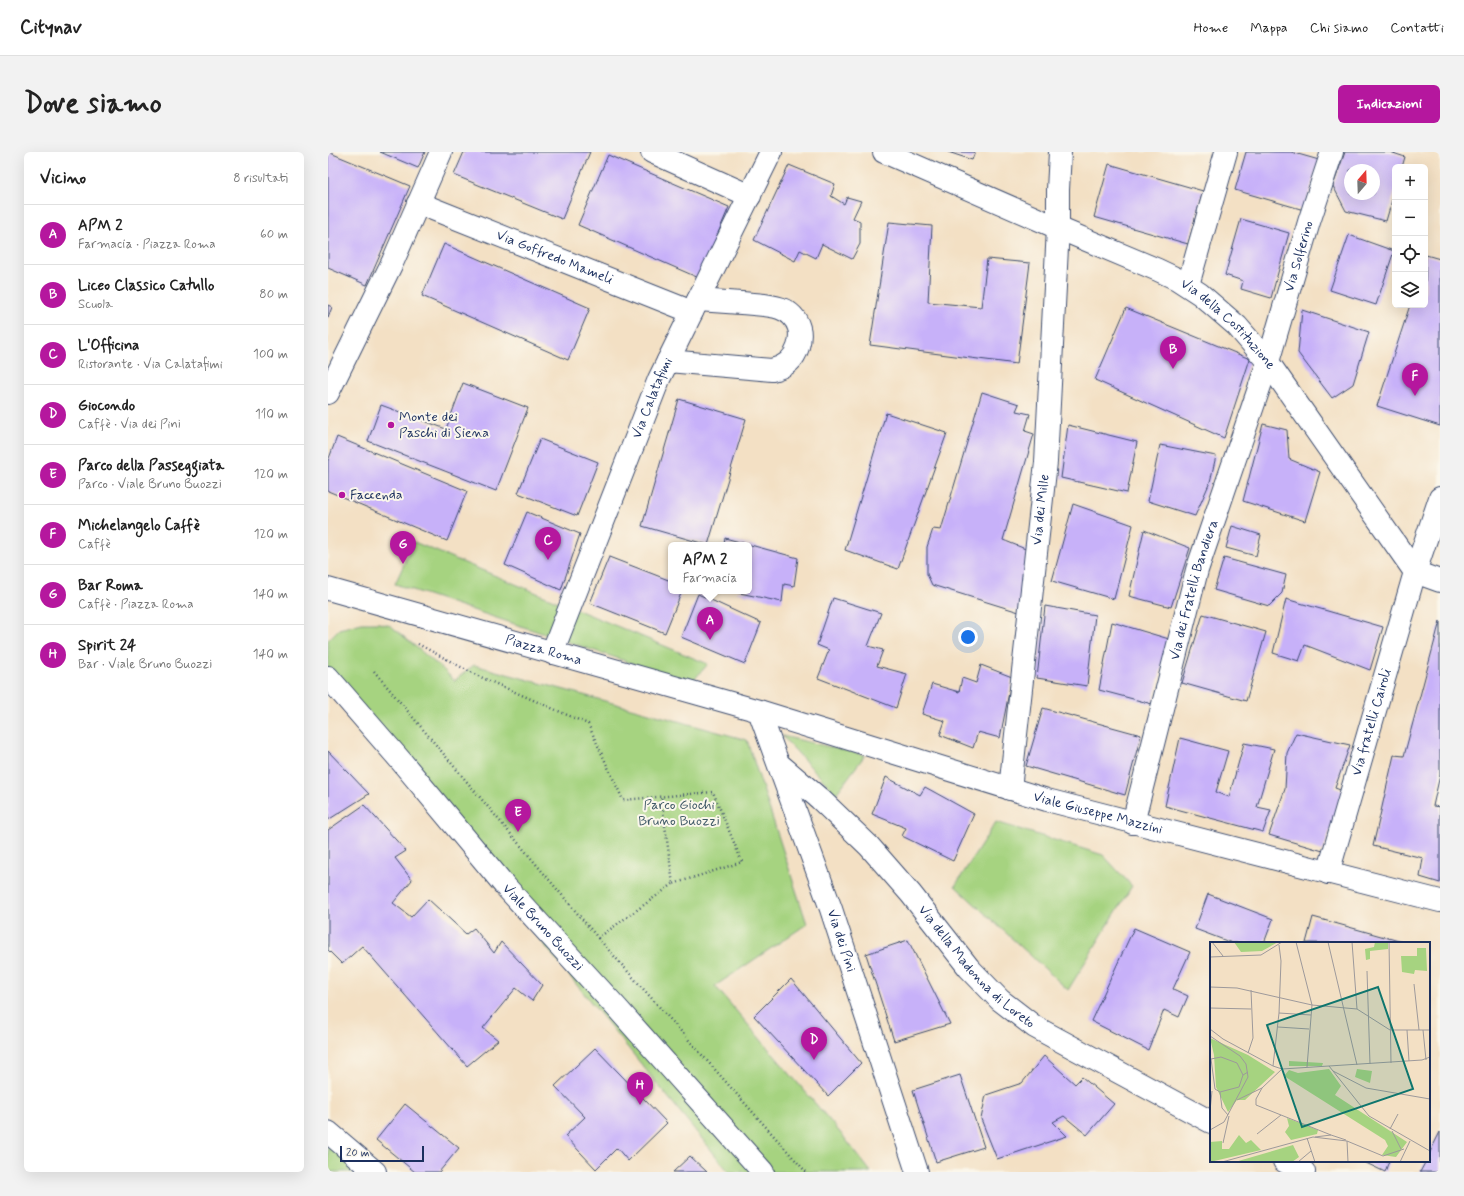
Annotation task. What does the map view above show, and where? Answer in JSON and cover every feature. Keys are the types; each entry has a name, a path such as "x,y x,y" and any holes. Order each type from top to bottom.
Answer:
{"street":[{"path":"328,393 393,261 441,152"},
{"path":"652,152 750,196"},
{"name":"Via Calatafimi","path":"552,653 651,399 668,361 771,152"},
{"name":"Via della Costituzione","path":"884,152 1158,270 1188,285 1212,303 1237,326 1268,362 1415,572"},
{"name":"Via dei Mille","path":"1010,790 1046,462 1058,228 1060,152"},
{"path":"1188,285 1226,152"},
{"name":"Via Solferino","path":"1268,362 1309,222 1332,152"},
{"name":"Via Goffredo Mameli","path":"418,203 695,306 771,306 786,311 793,316 797,324 800,340 797,351 786,365 772,370 668,361"},
{"name":"Via dei Fratelli Bandiera","path":"1133,823 1196,570 1268,362"},
{"path":"1440,498 1415,572 1440,581"},
{"name":"Via fratelli Cairoli","path":"1328,873 1415,572"},
{"name":"Piazza Roma","path":"328,589 759,711"},
{"name":"Viale Bruno Buozzi","path":"328,677 401,761 506,888 617,1008 763,1172"},
{"name":"Viale Giuseppe Mazzini","path":"759,711 1010,790 1133,823 1440,901"},
{"name":"Via dei Pini","path":"759,711 831,909 917,1172"},
{"name":"Via della Madonna di Loreto","path":"779,764 820,799 869,846 911,894 969,968 1000,1000 1035,1027 1210,1121"},
{"path":"328,1132 375,1172"},
{"path":"1286,1162 1304,1172"}],"path":[{"path":"418,644 476,674 588,724 623,800 713,792 742,862 673,884 598,938"},
{"path":"374,671 598,938 806,1172"},
{"path":"661,796 673,884"}],"green space":[{"path":"414,542 708,664 691,683 395,584"},
{"name":"Parco Giochi Bruno Buozzi","path":"362,623 379,623 391,626 446,672 454,681 474,665 747,740 807,924 715,986 843,1136 871,1172 729,1172 328,679 328,640 339,629"},
{"path":"782,736 865,755 836,794"},
{"path":"996,822 1103,855 1132,886 1068,990 955,886"},
{"path":"328,1141 365,1172 328,1172"}],"building":[{"path":"328,152 410,186 367,285 328,268"},
{"path":"380,152 425,152 418,168"},
{"path":"464,152 590,152 562,219 454,175"},
{"path":"948,152 975,152 972,160"},
{"path":"1246,152 1291,152 1319,160 1304,210 1235,190"},
{"path":"1345,152 1390,152 1405,157 1403,164 1392,164 1392,200 1386,221 1346,211 1333,186"},
{"path":"608,155 729,207 699,278 578,225"},
{"path":"1109,164 1203,191 1188,244 1094,217"},
{"path":"789,165 835,184 831,196 844,204 847,197 861,201 853,218 860,221 860,244 852,259 822,244 816,258 800,250 795,261 754,240"},
{"path":"1241,219 1289,233 1271,298 1241,289 1243,281 1225,275"},
{"path":"889,222 932,226 928,302 981,307 987,259 1030,263 1017,364 870,345"},
{"path":"1349,235 1392,250 1392,257 1376,305 1330,290"},
{"path":"444,244 590,308 568,360 422,296"},
{"path":"1428,256 1440,259 1440,426 1377,406 1409,308 1428,308"},
{"path":"328,305 332,307 328,318"},
{"path":"1126,308 1250,359 1224,438 1095,380"},
{"path":"1302,310 1369,332 1353,384 1332,398 1298,353"},
{"path":"463,383 528,408 496,491 368,441 381,405 446,429"},
{"path":"982,392 1019,404 1016,411 1030,414 1025,431 1034,434 1003,540 1028,550 1019,612 932,585 927,574 927,547 933,529 941,530"},
{"path":"679,399 746,419 709,542 698,542 642,526"},
{"path":"886,413 947,433 898,569 845,550"},
{"path":"1263,424 1287,430 1289,459 1320,472 1305,521 1243,501"},
{"path":"1068,425 1137,442 1127,493 1061,478"},
{"path":"337,437 467,491 447,541 328,491 328,461"},
{"path":"540,439 598,462 577,516 518,493"},
{"path":"1160,445 1216,456 1210,482 1195,516 1148,501"},
{"path":"1073,504 1133,525 1114,599 1052,581"},
{"path":"527,512 580,534 561,590 505,565"},
{"path":"1232,526 1261,535 1256,556 1226,548"},
{"path":"1144,530 1190,548 1171,607 1129,596"},
{"path":"725,538 740,542 724,542"},
{"path":"752,545 798,558 794,586 784,584 782,602 744,594 752,594"},
{"path":"609,557 668,580 668,594 681,594 665,633 590,603"},
{"path":"1224,558 1286,575 1282,593 1269,606 1214,590"},
{"path":"698,594 761,623 745,664 681,637"},
{"path":"833,598 881,613 868,646 883,650 877,666 907,674 896,708 818,678 829,650 817,645"},
{"path":"1286,599 1383,627 1370,670 1305,645 1299,661 1273,653"},
{"path":"1045,606 1095,615 1087,686 1037,678"},
{"path":"1203,614 1266,632 1246,701 1182,683"},
{"path":"1440,621 1440,775 1433,806 1440,807 1440,883 1420,877 1423,858 1373,846 1394,755 1404,756"},
{"path":"1112,622 1169,639 1152,704 1099,690"},
{"path":"981,665 1012,677 1000,738 978,732 973,748 940,735 945,721 922,714 932,684 959,692 962,678 976,683"},
{"path":"1043,708 1141,735 1125,795 1026,766"},
{"path":"1296,733 1350,745 1335,788 1343,791 1323,851 1269,835 1285,789 1287,753"},
{"path":"1180,738 1228,751 1216,792 1229,797 1244,743 1274,749 1257,807 1271,810 1263,832 1165,806"},
{"path":"328,751 369,794 328,820"},
{"path":"886,777 920,795 925,787 974,814 953,861 902,836 906,828 872,814"},
{"path":"364,805 406,851 395,858 412,880 393,903 411,917 428,899 466,934 474,928 494,953 501,942 542,985 532,1001 516,988 483,1028 498,1040 467,1066 362,946 342,964 328,950 328,830"},
{"path":"1208,894 1273,919 1264,942 1229,942 1195,929"},
{"path":"1313,917 1402,942 1306,942"},
{"path":"1134,928 1190,952 1173,989 1188,996 1179,1017 1164,1010 1148,1050 1091,1021"},
{"path":"908,940 950,1024 894,1041 866,954"},
{"path":"791,979 861,1063 828,1096 754,1016"},
{"path":"595,1048 667,1123 628,1161 617,1148 596,1169 565,1136 585,1117 555,1086"},
{"path":"1044,1056 1075,1084 1082,1077 1114,1104 1087,1135 1064,1116 1053,1122 1067,1136 997,1159 981,1119 986,1095 1022,1083"},
{"path":"960,1075 984,1147 936,1162 913,1090"},
{"path":"405,1104 459,1148 439,1172 415,1172 376,1140"},
{"path":"1440,1132 1440,1172 1420,1172 1425,1162 1430,1162 1430,1152"},
{"path":"690,1156 707,1172 673,1172"},
{"path":"1364,1162 1389,1162 1385,1172"}],"place":[{"name":"Liceo Classico Catullo","path":"1173,369"},
{"name":"Michelangelo Caffè","path":"1415,396"},
{"name":"Monte dei Paschi di Siena","path":"391,425"},
{"name":"Faccenda","path":"342,495"},
{"name":"L'Officina","path":"548,560"},
{"name":"Bar Roma","path":"403,564"},
{"name":"APM 2","path":"710,640"},
{"name":"Parco della Passeggiata","path":"518,832"},
{"name":"Giocondo","path":"814,1060"},
{"name":"Spirit 24","path":"640,1105"}]}
